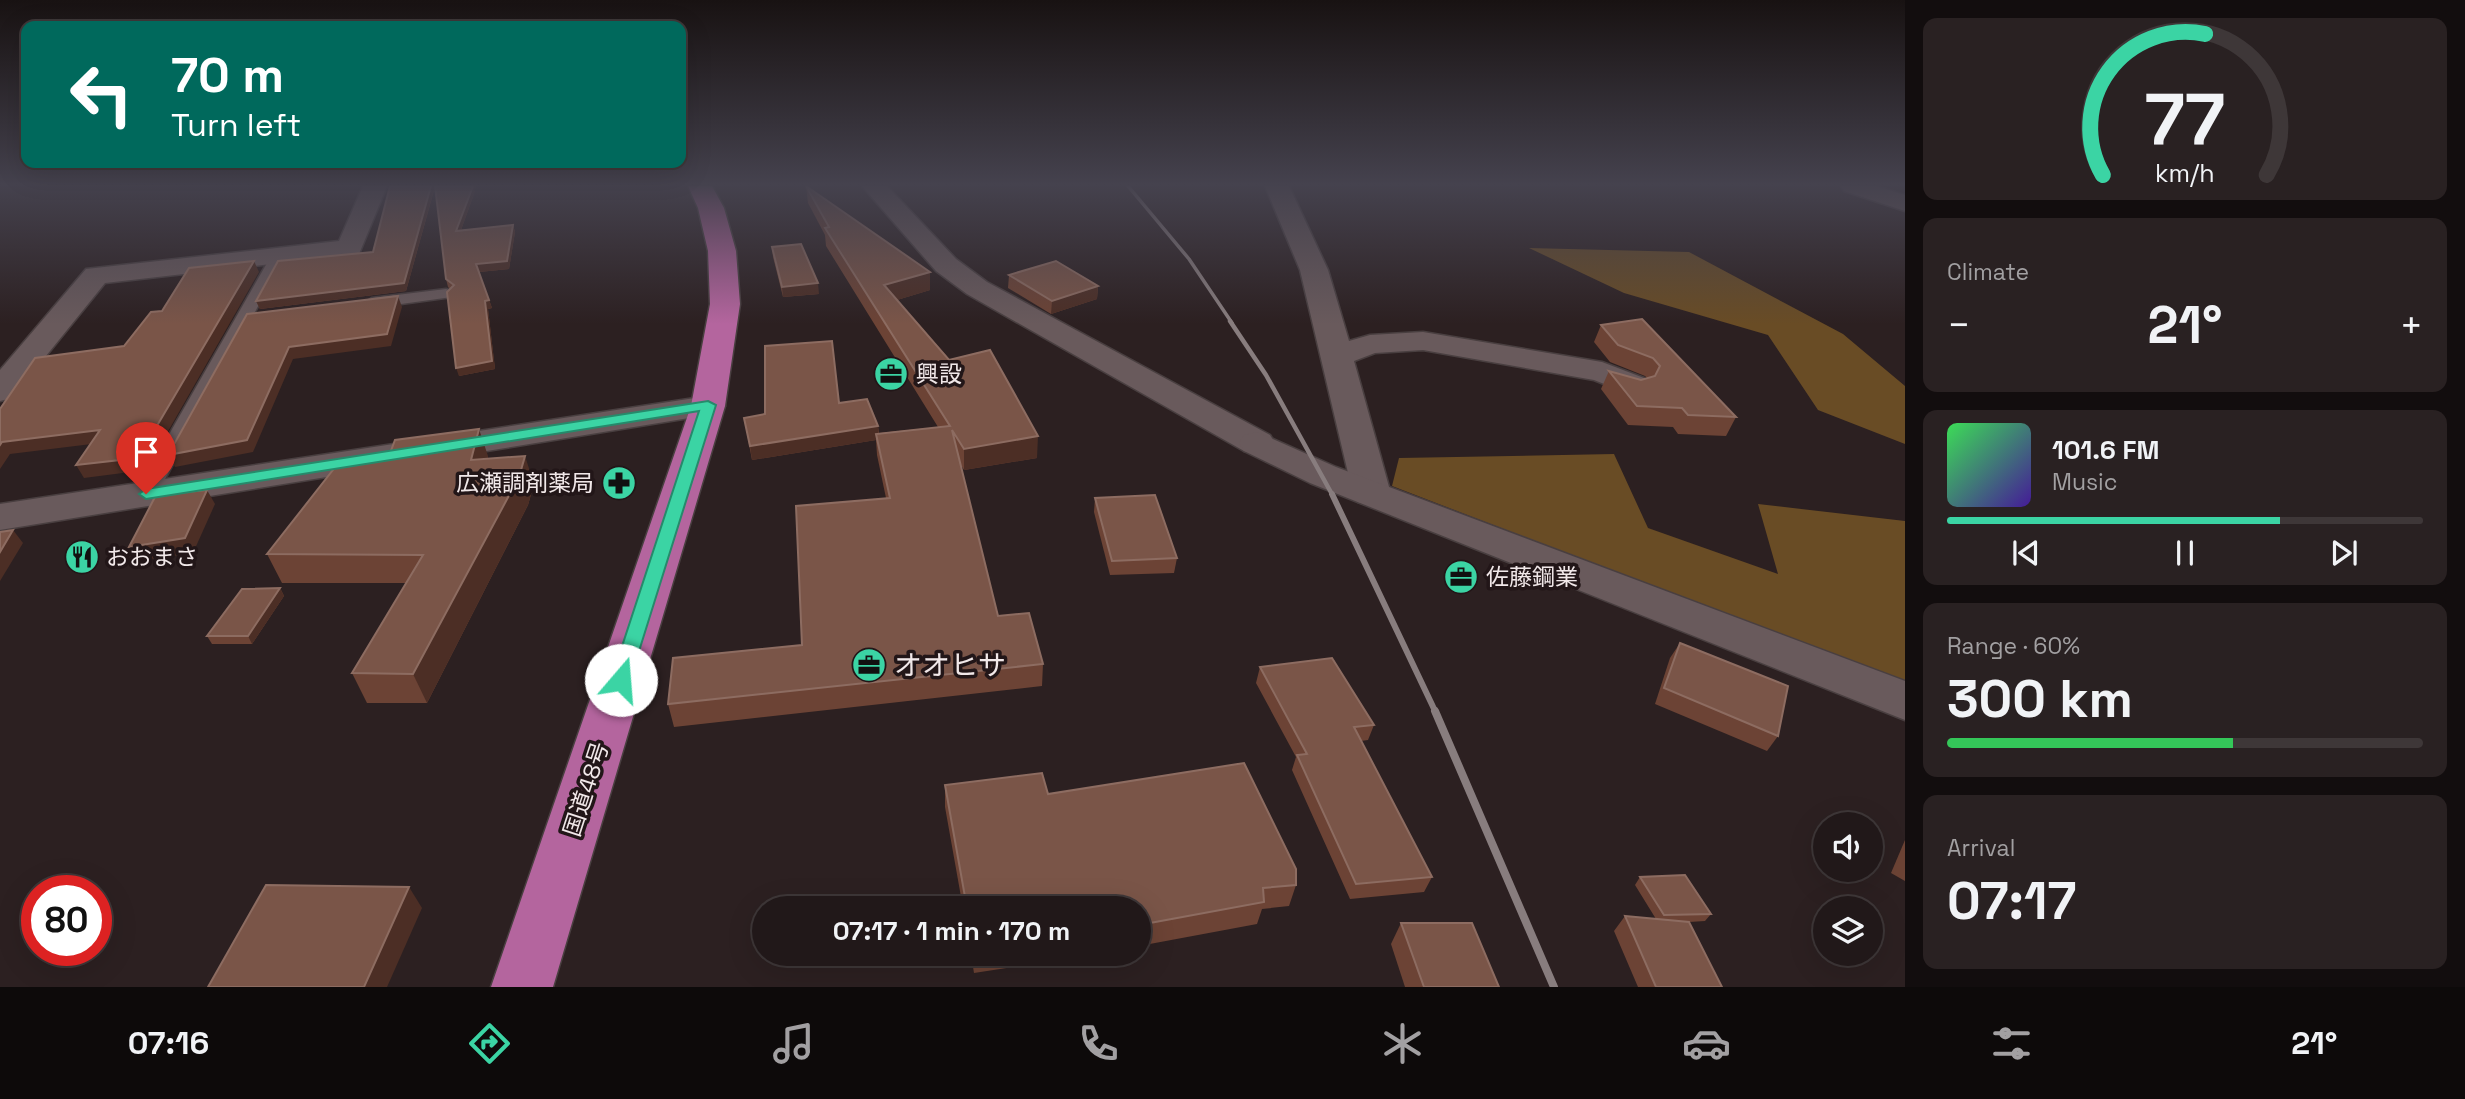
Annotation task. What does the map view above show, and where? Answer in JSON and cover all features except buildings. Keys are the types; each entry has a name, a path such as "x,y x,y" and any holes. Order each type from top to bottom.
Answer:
{"highway":[{"name":"国道48号","path":"522,987 708,405 725,304 722,251 717,232"}],"street":[{"path":"0,391 96,275 349,248 356,232"},
{"path":"916,232 946,265 977,288 1257,443 1373,494 1905,701"},
{"path":"1297,232 1314,270 1373,494"},
{"path":"1337,357 1370,344 1423,341 1602,372 1632,385"},
{"path":"0,517 708,405"}],"lane":[{"path":"146,494 278,256"},
{"path":"352,305 446,294"},
{"path":"244,318 271,314"}],"shaded area":[{"path":"1529,248 1689,252 1843,334 1905,386 1905,444 1818,410 1768,335 1624,293"},
{"path":"1614,454 1648,528 1778,574 1758,504 1905,521 1905,684 1392,486 1399,458"}],"railway":[{"path":"1166,232 1189,259 1232,323"},
{"path":"1230,321 1266,375 1333,495"},
{"path":"1333,495 1436,713"},
{"path":"1435,711 1554,987"}],"place":[{"name":"興設","path":"891,374"},
{"name":"広瀬調剤薬局","path":"619,483"},
{"name":"おおまさ","path":"82,557"},
{"name":"佐藤鋼業","path":"1461,577"},
{"name":"オオヒサ","path":"869,665"}],"route":[{"path":"146,494 708,405 621,680"}]}
